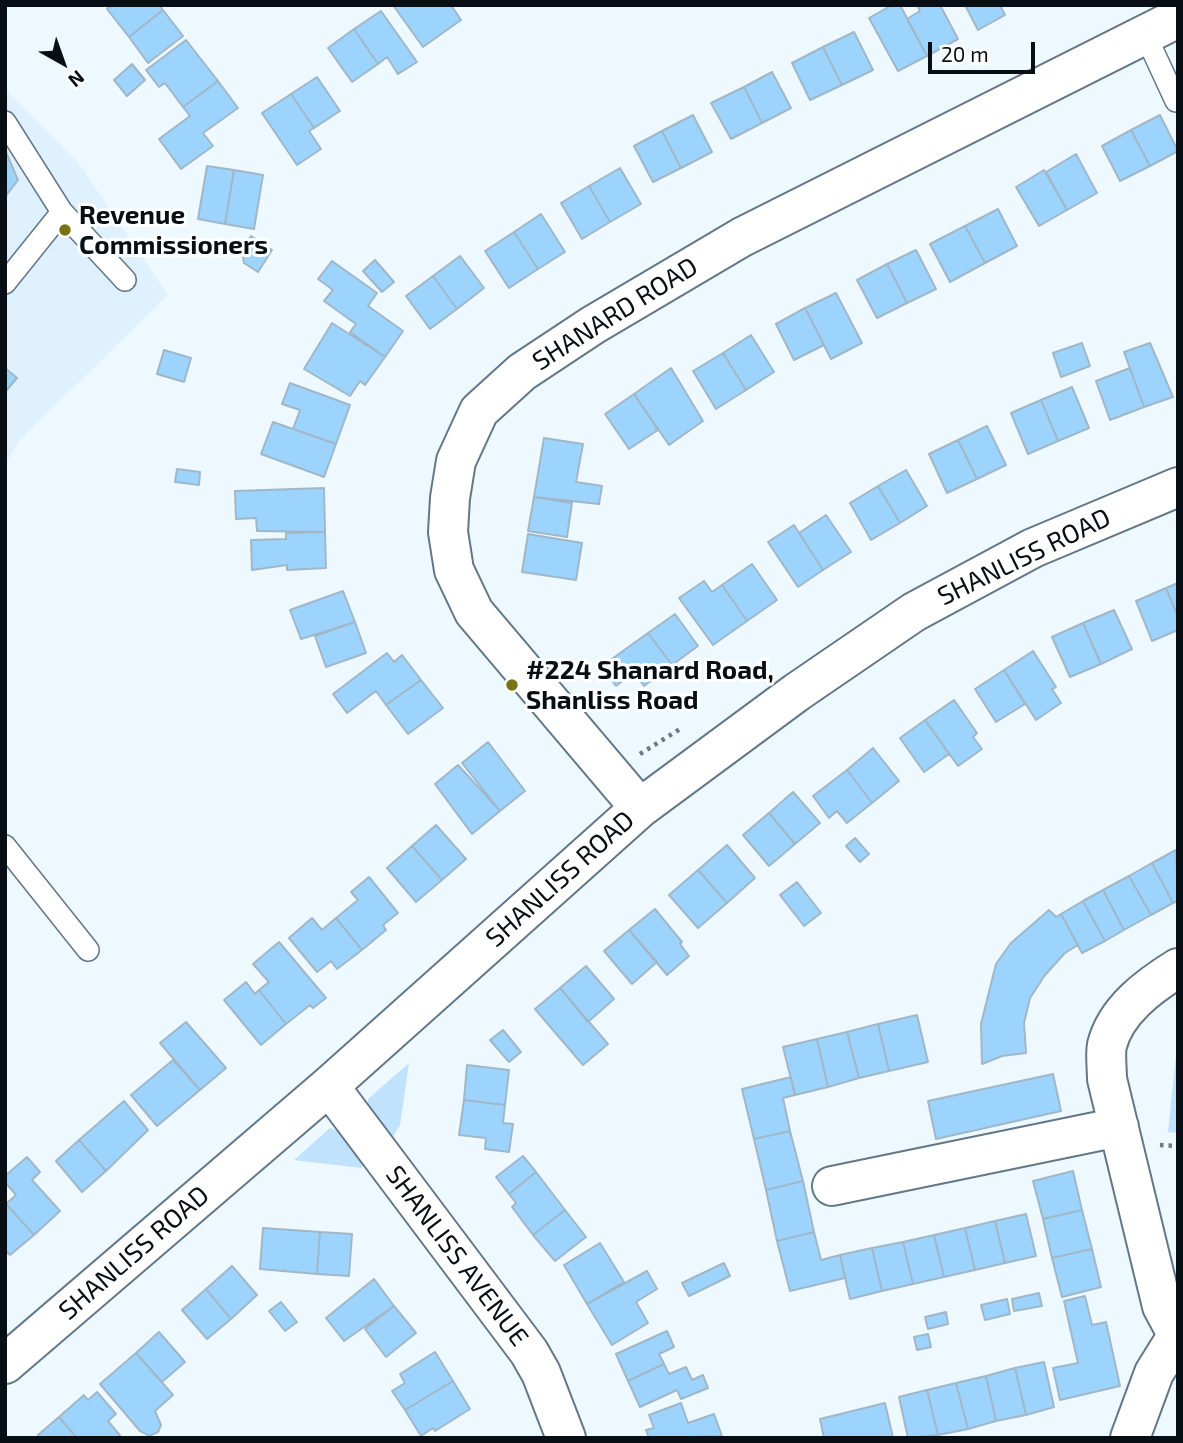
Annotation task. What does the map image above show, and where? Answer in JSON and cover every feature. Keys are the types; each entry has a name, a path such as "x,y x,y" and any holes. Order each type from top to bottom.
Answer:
{"street":[{"name":"SHANARD ROAD","path":"640,808 474,612 454,570 448,532 450,498 456,461 479,411 522,372 593,325 742,237 1162,26"},
{"name":"SHANLISS ROAD","path":"5,1364 329,1086 640,808 797,691 914,612 1033,548 1178,487"},
{"path":"1130,1438 1154,1373 1177,1336 1162,1307 1107,1079 1107,1046 1116,1025 1139,995 1178,968"},
{"name":"SHANLISS AVENUE","path":"329,1086 529,1352 541,1373 566,1438"},
{"path":"832,1186 1119,1127"}],"lane":[{"path":"1162,26 1176,101"},
{"path":"5,122 62,212 125,280"},
{"path":"5,283 62,212"},
{"path":"5,846 88,950"}],"path":[{"path":"633,759 680,728"}],"shaded area":[{"name":"Revenue Commissioners","path":"5,89 80,165 168,295 19,441 5,465"},
{"path":"1178,1036 1178,1133 1168,1132"},
{"path":"409,1063 400,1125 391,1140 368,1106 368,1099"},
{"path":"330,1128 347,1135 365,1162 361,1168 294,1160"}],"building":[{"path":"111,5 159,5 163,10 129,37 107,9"},
{"path":"393,5 451,5 461,20 423,47"},
{"path":"892,5 900,5 927,56 898,71 869,18"},
{"path":"917,5 940,5 958,39 927,56 907,19 920,11"},
{"path":"965,5 1000,5 1005,15 978,30"},
{"path":"163,10 183,36 148,63 129,37"},
{"path":"381,11 417,62 398,74 387,57 378,64 354,29"},
{"path":"354,29 378,64 352,82 328,48"},
{"path":"854,32 873,70 842,85 823,47"},
{"path":"186,40 218,81 183,107 165,83 159,87 146,70"},
{"path":"823,47 842,85 810,100 792,63"},
{"path":"132,64 145,80 127,96 114,80"},
{"path":"772,72 791,108 762,123 744,87"},
{"path":"317,77 340,111 314,128 291,94"},
{"path":"218,81 238,108 203,133 213,146 181,169 159,139 190,116 183,107"},
{"path":"744,87 762,123 731,139 711,103"},
{"path":"291,94 314,128 309,131 321,149 297,165 262,113"},
{"path":"693,115 712,152 681,168 662,131"},
{"path":"1160,115 1178,151 1150,166 1131,130"},
{"path":"1131,130 1150,166 1120,181 1102,146"},
{"path":"662,131 681,168 653,182 634,146"},
{"path":"5,150 18,180 5,197"},
{"path":"1076,154 1097,193 1067,210 1046,172"},
{"path":"207,166 234,170 225,224 198,219"},
{"path":"620,168 641,204 610,222 589,186"},
{"path":"234,170 263,175 254,229 225,224"},
{"path":"1044,170 1067,210 1039,226 1016,187"},
{"path":"589,186 610,222 582,239 561,203"},
{"path":"998,209 1017,246 985,263 965,226"},
{"path":"541,214 565,252 538,269 514,232"},
{"path":"965,226 985,263 950,282 930,244"},
{"path":"514,232 538,269 509,288 485,251"},
{"path":"251,236 272,250 258,272 244,263 242,251"},
{"path":"916,250 936,289 907,303 887,264"},
{"path":"460,256 484,288 457,309 433,276"},
{"path":"375,260 394,282 382,292 363,271"},
{"path":"332,261 377,293 368,306 403,331 385,357 350,332 356,324 324,301 333,290 318,279"},
{"path":"887,264 907,303 877,318 857,280"},
{"path":"433,276 457,309 430,329 406,296"},
{"path":"836,293 862,343 831,359 805,308"},
{"path":"805,308 824,345 794,360 776,324"},
{"path":"332,323 385,357 365,385 360,381 350,396 304,369"},
{"path":"751,335 774,372 746,390 723,353"},
{"path":"1082,343 1090,366 1061,377 1053,353"},
{"path":"1150,343 1173,397 1144,407 1124,352"},
{"path":"164,350 191,358 184,382 157,374"},
{"path":"723,353 746,390 716,409 693,371"},
{"path":"5,368 17,378 5,392"},
{"path":"671,368 703,421 669,445 634,394"},
{"path":"1130,368 1144,407 1110,420 1096,381"},
{"path":"290,383 350,405 336,444 293,429 300,410 282,404"},
{"path":"1072,387 1089,428 1058,441 1041,400"},
{"path":"634,394 658,430 629,449 605,414"},
{"path":"1041,400 1058,441 1028,454 1011,413"},
{"path":"273,422 336,444 324,477 261,454"},
{"path":"987,426 1006,465 977,479 958,440"},
{"path":"544,438 583,444 576,482 602,486 599,504 534,497"},
{"path":"958,440 977,479 947,493 929,454"},
{"path":"177,469 200,472 199,485 175,482"},
{"path":"906,470 927,506 900,523 878,486"},
{"path":"878,486 900,523 871,540 850,503"},
{"path":"324,488 325,532 257,531 256,518 236,519 235,491"},
{"path":"534,497 572,503 567,537 528,531"},
{"path":"826,515 851,552 823,570 799,533"},
{"path":"794,525 823,570 798,587 768,542"},
{"path":"325,532 326,568 287,570 287,565 252,570 251,540 286,539 286,533"},
{"path":"528,534 582,543 576,580 522,572"},
{"path":"752,564 777,600 747,621 722,585"},
{"path":"704,581 712,592 722,585 747,621 713,645 679,598"},
{"path":"1178,583 1178,617 1166,588"},
{"path":"1166,588 1178,617 1178,630 1152,641 1136,601"},
{"path":"343,591 355,622 301,639 290,610"},
{"path":"1114,610 1132,649 1101,664 1083,623"},
{"path":"675,614 698,646 672,665 648,633"},
{"path":"355,622 366,653 326,667 315,636"},
{"path":"1083,623 1101,664 1070,677 1052,637"},
{"path":"648,633 672,665 644,686 634,672 616,686 602,666"},
{"path":"1033,651 1056,687 1052,689 1061,703 1036,720 1004,670"},
{"path":"387,653 394,662 402,655 421,680 386,705 376,691 347,713 333,694"},
{"path":"1004,670 1025,704 996,722 975,689"},
{"path":"421,680 443,708 408,734 386,705"},
{"path":"954,700 977,733 973,737 982,749 958,766 925,720"},
{"path":"925,720 949,754 924,772 900,738"},
{"path":"488,742 525,791 500,811 462,763"},
{"path":"873,748 899,781 872,803 847,770"},
{"path":"458,765 500,811 472,834 435,784"},
{"path":"847,770 872,803 847,823 837,811 829,818 813,796"},
{"path":"793,792 820,823 795,844 769,813"},
{"path":"769,813 795,844 769,866 743,835"},
{"path":"436,825 466,859 442,880 412,846"},
{"path":"855,838 869,854 860,862 846,846"},
{"path":"727,845 755,878 727,903 698,870"},
{"path":"412,846 442,880 416,902 387,868"},
{"path":"1176,850 1178,901 1173,903 1152,863"},
{"path":"1152,863 1173,903 1151,915 1129,876"},
{"path":"698,870 727,903 698,928 669,895"},
{"path":"1129,876 1151,915 1124,930 1103,890"},
{"path":"369,877 398,913 383,925 386,930 362,950 336,918 358,900 351,892"},
{"path":"797,882 821,913 804,926 780,895"},
{"path":"1103,890 1124,930 1105,941 1083,901"},
{"path":"1083,901 1105,941 1082,953 1061,914"},
{"path":"655,909 682,942 680,944 689,956 667,975 629,930"},
{"path":"1049,910 1056,917 1061,914 1078,945 1065,953 1045,975 1030,998 1024,1023 1026,1053 1002,1056 982,1064 981,1024 996,964 1011,943"},
{"path":"312,918 322,930 336,918 362,950 337,969 331,961 317,972 289,938"},
{"path":"629,930 657,962 632,984 604,951"},
{"path":"279,942 326,998 313,1008 310,1005 286,1024 259,990 269,982 253,964"},
{"path":"586,966 614,999 588,1022 560,988"},
{"path":"246,982 255,994 259,990 286,1024 261,1045 224,1000"},
{"path":"560,988 608,1044 583,1065 535,1009"},
{"path":"917,1015 928,1062 889,1071 878,1024"},
{"path":"186,1022 226,1068 200,1090 160,1043"},
{"path":"878,1024 889,1071 859,1078 847,1032"},
{"path":"503,1030 521,1052 509,1062 490,1040"},
{"path":"847,1032 859,1078 828,1087 817,1039"},
{"path":"817,1039 828,1087 795,1095 783,1047"},
{"path":"173,1060 200,1090 157,1126 131,1095"},
{"path":"467,1065 509,1070 505,1105 464,1100"},
{"path":"1053,1074 1061,1111 936,1139 928,1101"},
{"path":"791,1077 795,1095 783,1098 790,1131 754,1139 742,1089"},
{"path":"464,1100 505,1105 503,1123 513,1124 509,1152 485,1149 486,1138 459,1135"},
{"path":"124,1101 148,1130 106,1171 79,1140"},
{"path":"790,1131 803,1181 766,1190 754,1139"},
{"path":"79,1140 106,1171 82,1192 56,1161"},
{"path":"523,1156 536,1172 509,1194 496,1177"},
{"path":"27,1157 40,1172 32,1180 60,1211 34,1235 6,1204 16,1195 5,1182 5,1176"},
{"path":"1073,1171 1082,1210 1043,1219 1033,1181"},
{"path":"536,1172 565,1210 533,1235 512,1207 516,1203 509,1194"},
{"path":"803,1181 814,1232 777,1241 766,1190"},
{"path":"5,1203 34,1235 10,1255 5,1250"},
{"path":"565,1210 586,1237 555,1261 533,1235"},
{"path":"1082,1210 1092,1249 1052,1258 1043,1219"},
{"path":"1026,1214 1036,1256 1005,1263 995,1221"},
{"path":"995,1221 1005,1263 975,1270 965,1228"},
{"path":"263,1228 320,1232 317,1274 260,1269"},
{"path":"965,1228 975,1270 944,1277 934,1235"},
{"path":"320,1232 352,1234 349,1276 317,1274"},
{"path":"814,1232 821,1260 840,1255 845,1278 790,1291 777,1241"},
{"path":"934,1235 944,1277 913,1284 903,1242"},
{"path":"903,1242 913,1284 882,1291 872,1248"},
{"path":"600,1243 624,1282 587,1304 564,1265"},
{"path":"872,1248 882,1291 850,1299 840,1255"},
{"path":"1092,1249 1101,1287 1062,1297 1052,1258"},
{"path":"724,1263 730,1276 689,1296 682,1283"},
{"path":"232,1266 257,1295 231,1319 206,1289"},
{"path":"647,1271 657,1289 636,1302 648,1323 612,1345 587,1304"},
{"path":"374,1279 394,1306 344,1341 326,1318"},
{"path":"206,1289 231,1319 207,1339 182,1310"},
{"path":"1039,1293 1042,1306 1014,1311 1012,1299"},
{"path":"1085,1296 1092,1325 1106,1322 1120,1386 1060,1400 1053,1368 1078,1363 1064,1301"},
{"path":"1007,1299 1010,1314 985,1320 981,1305"},
{"path":"281,1302 297,1322 285,1331 269,1311"},
{"path":"394,1306 416,1333 386,1357 365,1329"},
{"path":"946,1312 948,1324 928,1329 925,1317"},
{"path":"667,1331 674,1347 659,1354 664,1364 628,1381 616,1354"},
{"path":"159,1332 185,1362 162,1382 136,1353"},
{"path":"928,1334 931,1347 917,1350 914,1337"},
{"path":"435,1352 453,1381 405,1410 392,1391 405,1383 400,1374"},
{"path":"136,1353 173,1395 155,1411 161,1425 158,1432 149,1436 140,1431 100,1384"},
{"path":"1044,1362 1054,1407 1026,1415 1015,1368"},
{"path":"664,1364 669,1374 686,1367 692,1380 703,1375 708,1388 681,1399 677,1390 640,1407 628,1381"},
{"path":"1015,1368 1026,1415 996,1421 986,1376"},
{"path":"986,1376 996,1421 968,1429 956,1383"},
{"path":"453,1381 470,1409 435,1431 433,1428 421,1436 405,1410"},
{"path":"956,1383 968,1429 938,1435 927,1390"},
{"path":"927,1390 938,1435 908,1438 899,1397"},
{"path":"97,1392 116,1414 108,1421 122,1438 77,1438 59,1417 84,1395 88,1400"},
{"path":"681,1403 688,1423 714,1414 722,1436 649,1438 646,1430 654,1428 649,1415"},
{"path":"885,1403 893,1438 824,1438 820,1419"},
{"path":"59,1417 77,1438 38,1438 38,1435"}],"place":[{"name":"Revenue Commissioners","path":"65,230"},
{"name":"#224 Shanard Road, Shanliss Road","path":"512,685"}]}
